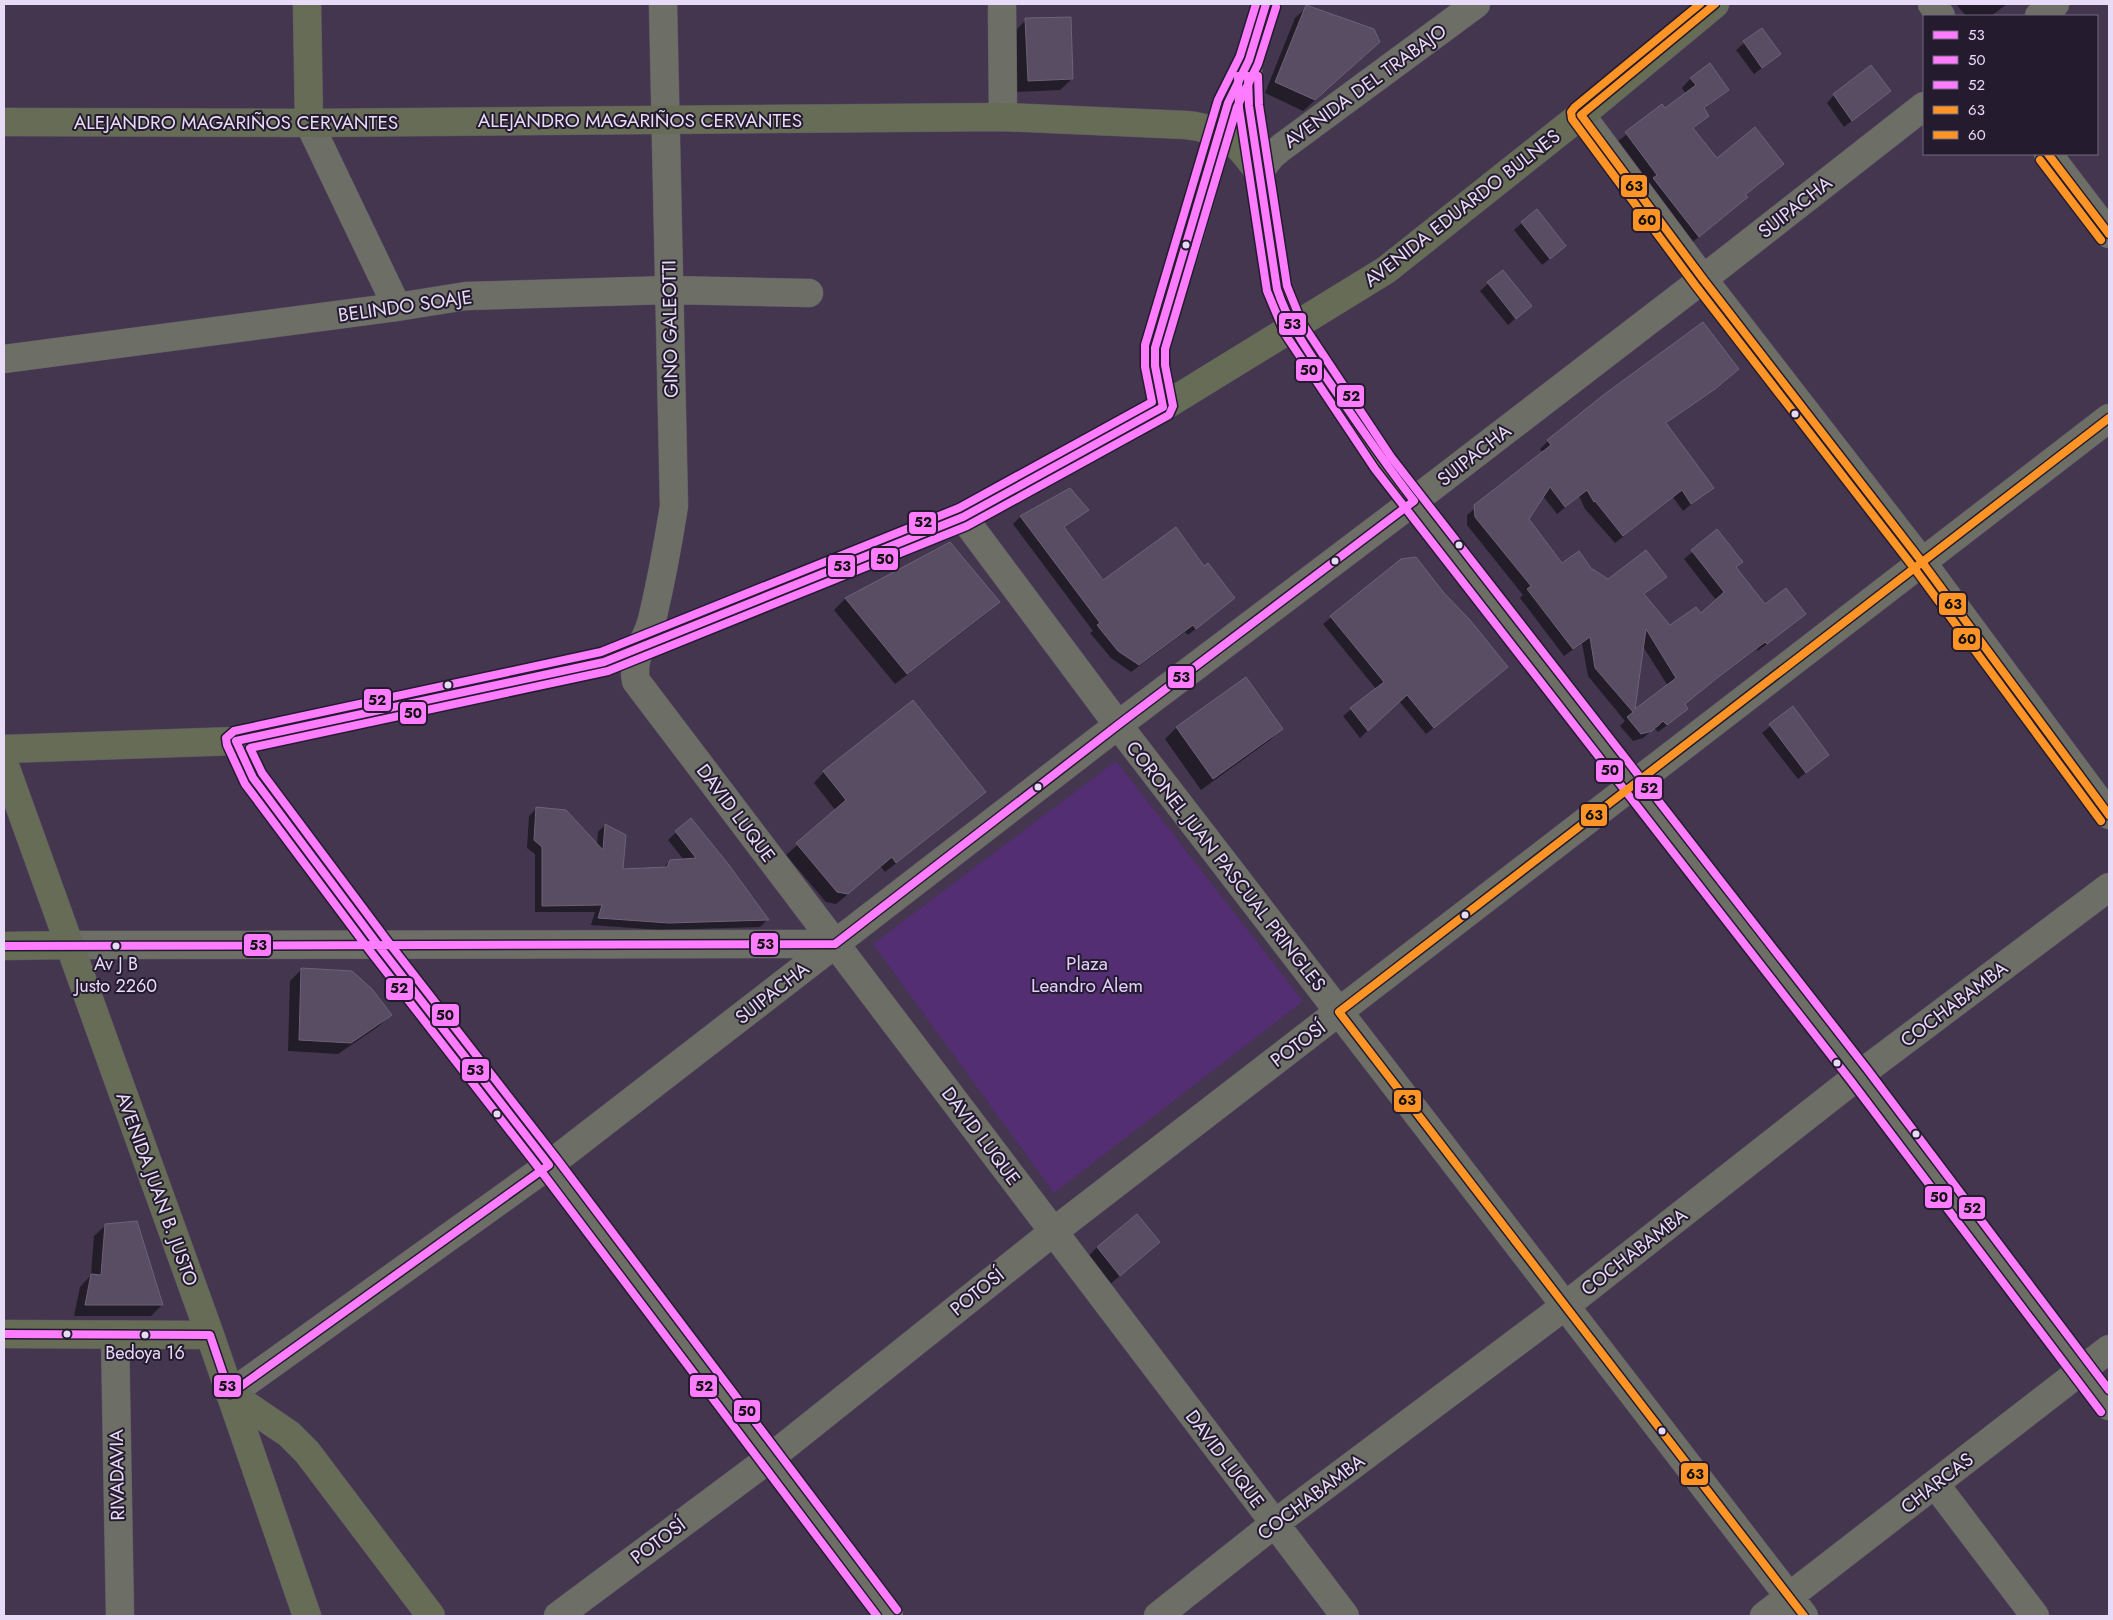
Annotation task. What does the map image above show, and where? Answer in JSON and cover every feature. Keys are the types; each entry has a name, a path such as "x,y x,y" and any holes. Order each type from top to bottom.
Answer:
{"main road":[{"path":"307,4 309,123"},
{"path":"1163,407 1155,348 1228,103 1248,60 1266,4"},
{"name":"AVENIDA EDUARDO BULNES","path":"4,749 236,741 604,662 638,650 963,517 1163,407 1386,270 1582,115 1715,4"},
{"path":"1248,60 1249,106 1277,289 1293,328"},
{"name":"ALEJANDRO MAGARIÑOS CERVANTES","path":"4,122 309,123 1003,117 1186,125 1220,131 1237,144 1259,172"},
{"name":"AVENIDA JUAN B. JUSTO","path":"4,763 210,1335 307,1616"},
{"path":"4,946 70,946"},
{"path":"4,1334 210,1335"},
{"path":"230,1394 289,1434 307,1452 431,1616"}],"street":[{"name":"GINO GALEOTTI","path":"638,650 651,622 669,542 674,506 663,4"},
{"path":"1002,4 1003,117"},
{"name":"AVENIDA DEL TRABAJO","path":"1259,172 1270,156 1476,4"},
{"path":"1932,4 1941,15"},
{"path":"2040,15 2055,4"},
{"name":"SUIPACHA","path":"230,1394 549,1165 1118,725 1703,279 1923,107"},
{"path":"1582,115 1703,279 1922,562 2109,815"},
{"path":"309,123 397,307"},
{"path":"2049,155 2109,234"},
{"name":"BELINDO SOAJE","path":"4,359 397,307 466,296 670,290 809,293"},
{"path":"1293,328 1383,463 1859,1075 2109,1406"},
{"name":"POTOSÍ","path":"558,1616 770,1458 1053,1232 2109,418"},
{"name":"CORONEL JUAN PASCUAL PRINGLES","path":"963,517 1118,725 1796,1606"},
{"name":"DAVID LUQUE","path":"638,650 634,670 636,681 1345,1616"},
{"path":"236,741 253,778 378,945 549,1165 889,1616"},
{"name":"COCHABAMBA","path":"1158,1616 1274,1524 1565,1306 1859,1075 2109,887"},
{"path":"70,946 835,944"},
{"name":"RIVADAVIA","path":"115,1335 120,1616"},
{"name":"CHARCAS","path":"1764,1616 1796,1606 1935,1484 2109,1349"},
{"path":"1935,1484 2035,1616"}],"green space":[{"name":"Plaza Leandro Alem","path":"1116,761 1303,1001 1054,1193 873,944"}],"building":[{"path":"1306,5 1374,29 1380,42 1315,100 1275,82"},
{"path":"1071,17 1073,79 1028,81 1025,18"},
{"path":"1762,28 1781,54 1762,68 1743,41"},
{"path":"1710,63 1729,90 1704,108 1709,116 1693,128 1717,158 1755,127 1784,164 1745,195 1748,197 1699,237 1653,178 1657,175 1625,132 1662,104 1665,108 1696,85 1690,78"},
{"path":"1871,65 1891,91 1852,121 1833,94"},
{"path":"1537,209 1566,246 1550,259 1521,222"},
{"path":"1503,270 1532,306 1516,319 1487,282"},
{"path":"1703,322 1739,369 1715,389 1666,423 1714,488 1691,504 1682,490 1623,536 1594,502 1587,490 1565,507 1550,487 1529,519 1562,563 1579,551 1591,568 1608,579 1646,550 1667,577 1644,594 1670,625 1696,607 1701,613 1724,592 1691,550 1717,529 1743,562 1736,567 1765,604 1786,588 1806,614 1716,679 1685,704 1688,709 1667,725 1663,721 1652,731 1641,734 1627,717 1633,712 1595,668 1590,637 1573,649 1527,589 1531,586 1475,517 1474,505 1551,445 1547,440 1606,393","holes":["1646,629 1676,678 1635,709"]},
{"path":"1070,488 1089,510 1064,527 1103,580 1176,527 1204,566 1208,563 1235,598 1196,629 1193,625 1139,665 1118,651 1097,625 1100,623 1020,516"},
{"path":"950,542 1000,602 907,674 845,598"},
{"path":"1416,557 1444,593 1470,620 1508,667 1434,728 1407,695 1368,731 1350,708 1384,682 1330,616 1401,559"},
{"path":"1246,677 1283,729 1213,779 1176,727"},
{"path":"913,700 986,792 896,863 892,857 848,894 837,892 796,843 846,800 823,771"},
{"path":"1793,706 1829,755 1806,773 1769,724"},
{"path":"536,807 566,810 603,850 605,824 626,835 623,869 667,867 670,860 696,858 675,831 691,818 729,865 769,920 669,923 598,918 602,905 542,906 542,847 534,840"},
{"path":"301,968 352,971 372,989 392,1015 351,1043 299,1040"},
{"path":"1137,1214 1160,1242 1120,1276 1097,1247"},
{"path":"137,1221 163,1305 85,1305 91,1274 101,1275 105,1224"}],"transit line":[{"name":"52","path":"877,1616 541,1171 370,951 245,784 227,745 226,738 234,731 601,652 959,508 1152,402 1145,367 1145,345 1218,100 1240,56 1256,4"},
{"name":"53","path":"4,1334 210,1335 230,1394 549,1165 378,945 253,778 236,741 604,662 963,517 1163,407 1155,366 1155,348 1228,103 1249,60 1266,4"},
{"name":"60","path":"1700,4 1575,107 1571,112 1572,119 1695,285 1914,568 2101,821"},
{"name":"63","path":"1715,4 1581,115 1703,279 1922,562 2109,815"},
{"name":"50","path":"897,1610 557,1159 386,939 262,773 250,748 608,671 967,526 1169,415 1173,406 1165,365 1165,349 1237,107 1258,64 1276,7"},
{"name":"50","path":"1238,76 1239,108 1267,291 1285,334 1375,469 1851,1081 2101,1412"},
{"name":"53","path":"4,946 835,944 1118,725 1414,501 1373,446 1309,353 1282,303 1277,289 1249,106 1248,76"},
{"name":"52","path":"1258,76 1259,105 1287,286 1302,323 1391,457 1867,1069 2109,1390"},
{"name":"63","path":"2049,155 2109,234"},
{"name":"60","path":"2040,160 2101,240"},
{"name":"63","path":"1804,1616 1339,1012 2109,418"}],"place":[{"name":"Av J B Justo 2260","path":"116,946"},
{"name":"Bedoya 16","path":"145,1335"}]}
